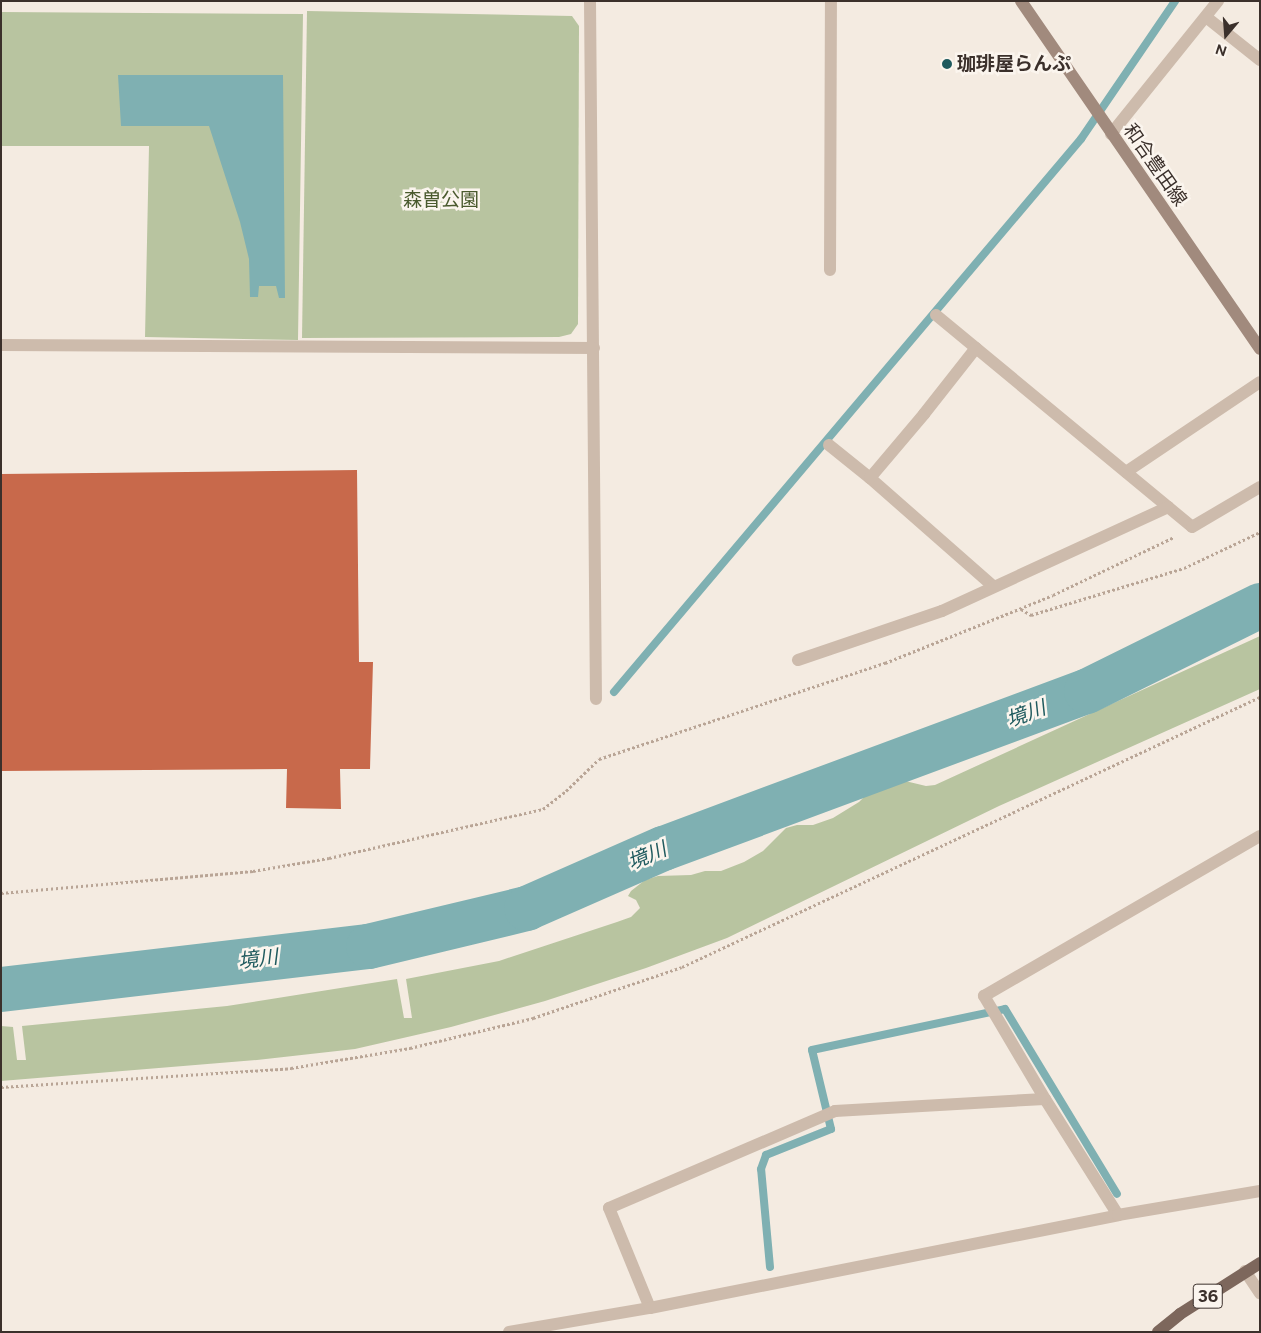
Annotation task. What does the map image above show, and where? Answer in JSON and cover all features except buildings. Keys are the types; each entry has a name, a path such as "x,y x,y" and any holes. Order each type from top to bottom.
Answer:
{"main road":[{"name":"和合豊田線","path":"1021,1 1260,349"},
{"name":"36","path":"1158,1332 1180,1314 1260,1263"}],"street":[{"path":"590,1 596,699"},
{"path":"830,270 831,1"},
{"path":"1111,134 1218,1"},
{"path":"1206,17 1260,60"},
{"path":"936,315 1192,526 1260,487"},
{"path":"1,344 594,348"},
{"path":"870,478 976,348"},
{"path":"1126,472 1260,382"},
{"path":"829,445 870,478 993,586"},
{"path":"798,660 942,610 1168,507"},
{"path":"1118,1216 984,996 1260,836"},
{"path":"650,1308 609,1208 835,1111 1045,1099"},
{"path":"509,1332 650,1308 1118,1216 1260,1191"},
{"path":"1245,1271 1260,1294"}],"path":[{"path":"1,893 253,872 329,858 543,810 599,759 885,663 1020,608 1128,561 1192,526"},
{"path":"1020,608 1031,615 1184,568 1260,532"},
{"path":"1,1087 291,1068 410,1048 533,1018 682,967 1260,697"}],"green space":[{"name":"森曽公園","path":"307,11 572,16 579,26 578,324 571,334 559,337 302,338"},
{"path":"1,12 303,14 298,340 145,337 149,146 1,146"},
{"path":"1260,636 1260,689 999,806 727,938 646,968 545,1001 451,1027 355,1049 257,1060 1,1081 1,1026 13,1027 17,1060 26,1060 22,1026 227,1006 397,979 404,1018 412,1018 406,979 499,961 631,917 640,908 636,900 628,896 631,891 645,880 658,876 691,875 705,871 721,871 744,862 763,851 786,828 797,825 813,825 833,818 859,802 869,792 892,781 901,780 926,786 935,785"}],"water":[{"path":"118,75 283,75 285,298 279,298 276,286 259,286 258,297 250,297 249,259 240,222 209,126 121,126"}],"waterway":[{"path":"614,692 1081,139 1175,1"},
{"name":"境川","path":"1,989 368,946 526,908 663,848 1086,691 1260,605"},
{"path":"770,1267 761,1169 766,1155 831,1129 812,1050 1005,1009 1117,1194"}],"place":[{"name":"珈琲屋らんぷ","path":"947,64"}]}
